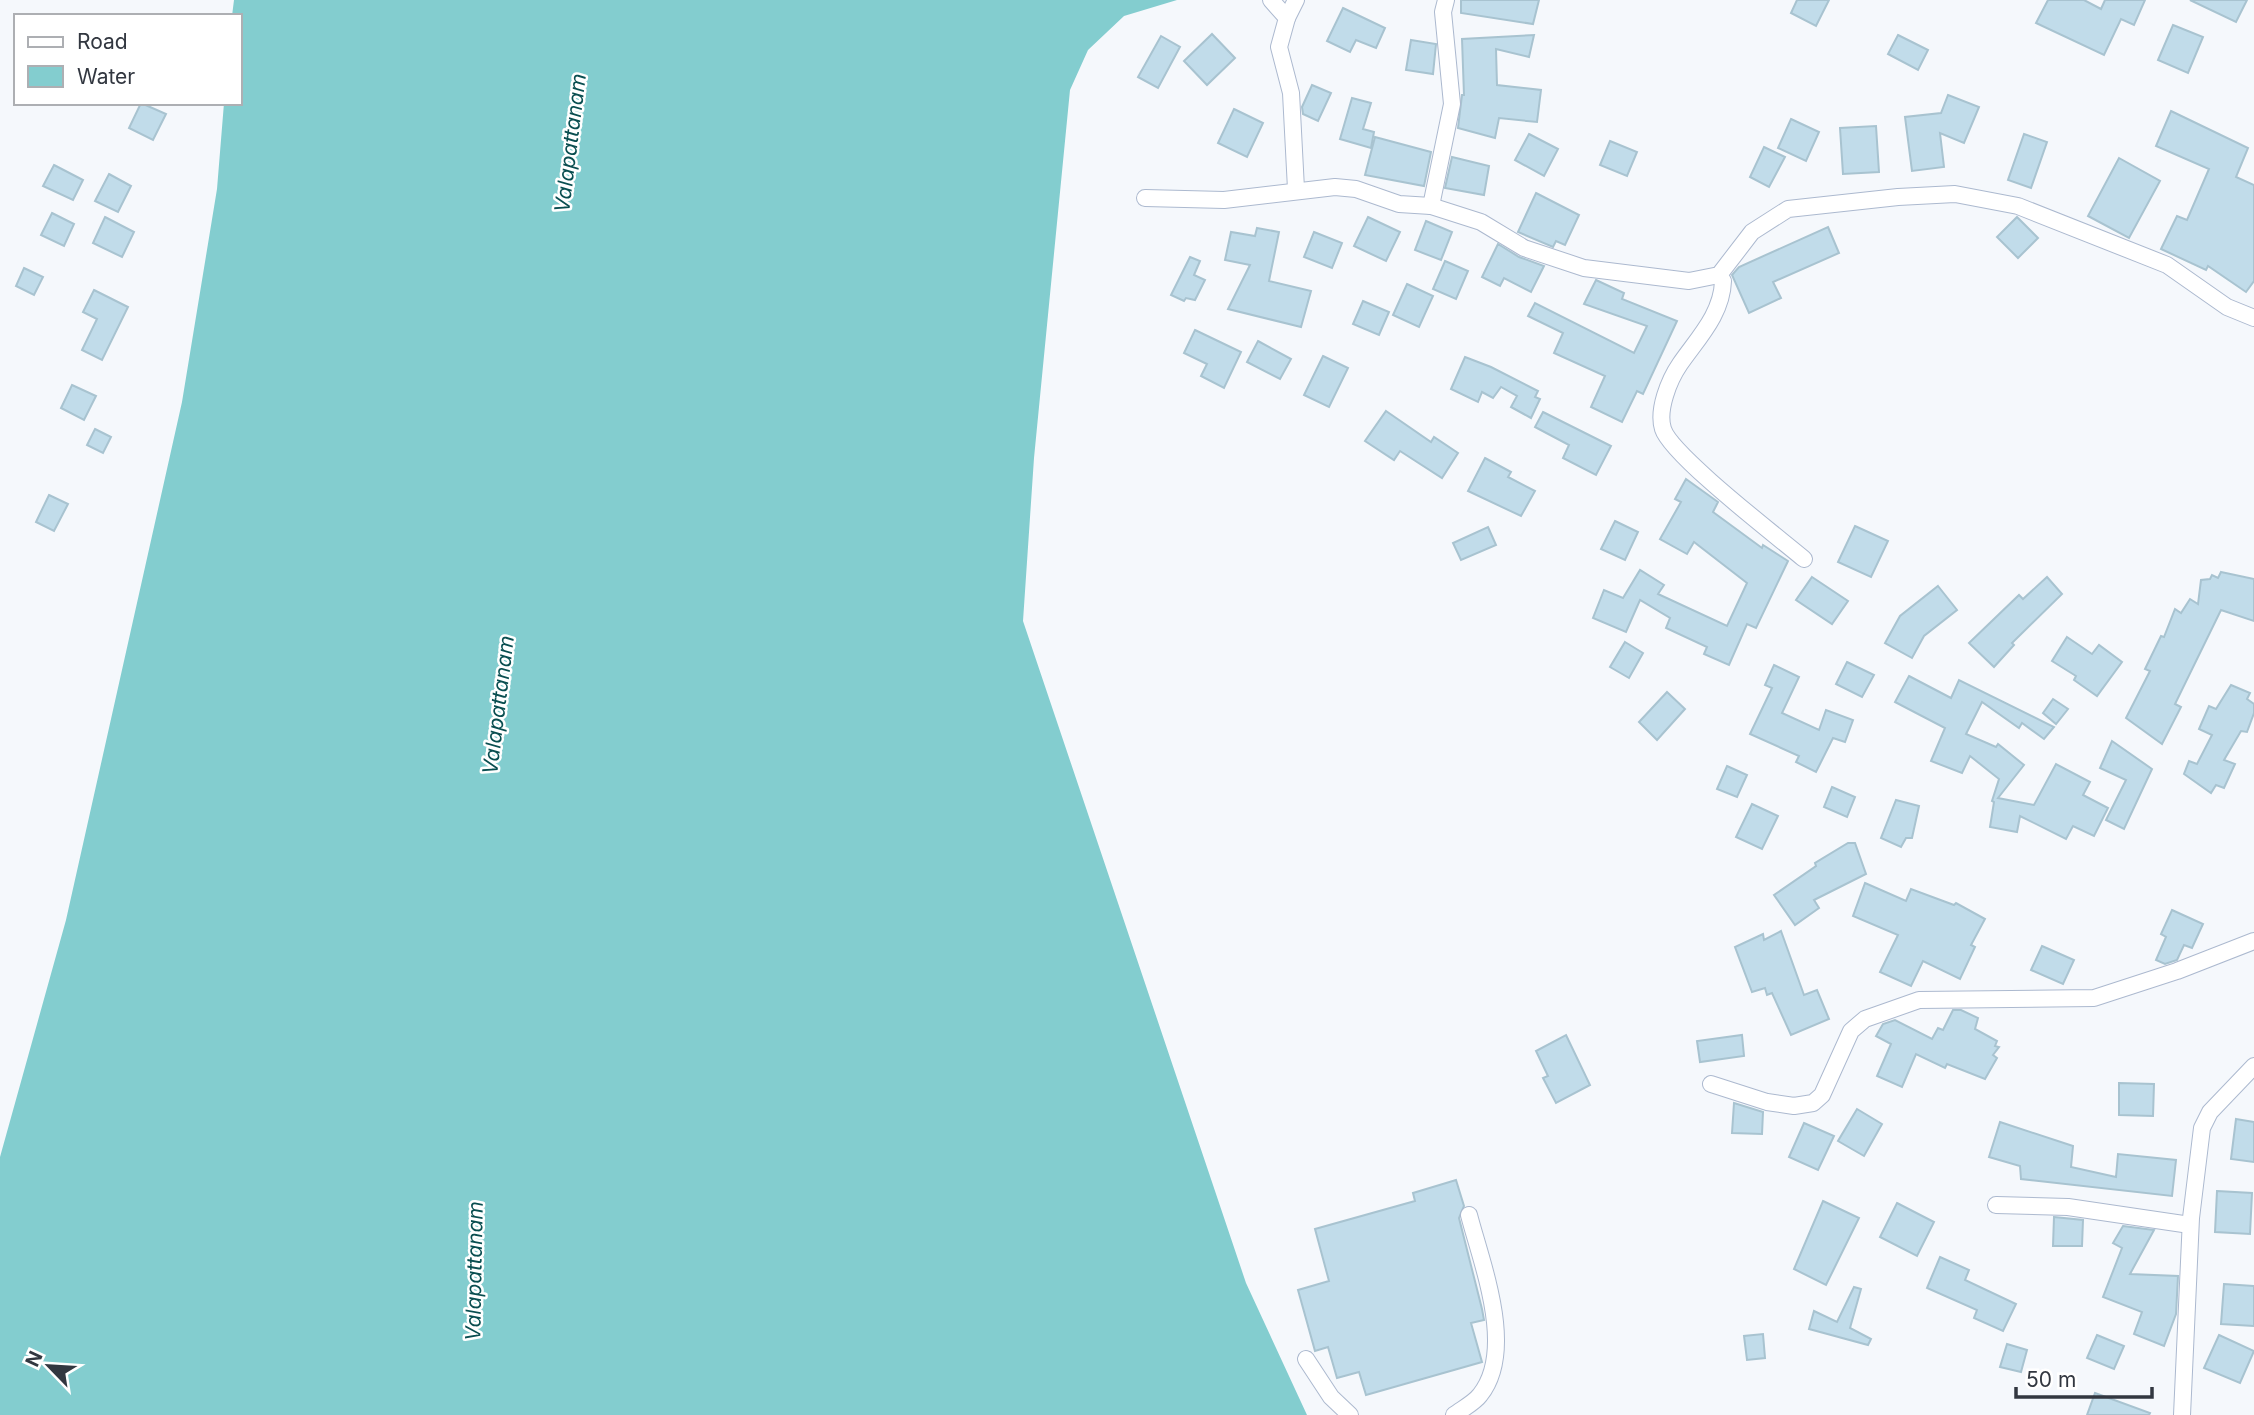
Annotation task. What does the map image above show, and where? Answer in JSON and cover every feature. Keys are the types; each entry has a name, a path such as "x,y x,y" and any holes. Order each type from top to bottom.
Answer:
{"street":[{"path":"1271,0 1287,18"},
{"path":"1296,0 1287,18 1279,47 1291,93 1296,189"},
{"path":"1431,206 1452,104 1443,12 1446,0"},
{"path":"1145,198 1224,200 1296,189 1335,187 1356,190 1399,204 1431,206 1481,222 1524,248 1584,268 1689,281 1719,275 1752,232 1788,209 1898,197 1955,194 2018,206 2167,265 2227,307 2254,318"},
{"path":"1719,275 1723,281 1723,298 1702,335 1678,367 1660,414 1664,432 1726,495 1804,559"},
{"path":"1711,1084 1767,1102 1794,1106 1813,1103 1822,1095 1851,1031 1866,1018 1919,1000 2094,998 2177,971 2254,941"},
{"path":"2182,1415 2190,1225 2202,1128 2210,1112 2254,1066"},
{"path":"1996,1205 2068,1207 2190,1225"},
{"path":"1454,1415 1480,1395 1497,1357 1495,1321 1469,1215"},
{"path":"1307,1359 1331,1397 1350,1415"}],"water":[{"name":"Valapattanam","path":"234,0 1177,0 1124,16 1088,50 1070,90 1034,458 1023,621 1246,1283 1307,1415 0,1415 0,1157 66,920 182,402 217,189 224,105 242,105 242,14 232,14"}],"building":[{"path":"1461,0 1539,0 1533,24 1461,13"},
{"path":"1797,0 1829,0 1816,26 1791,13"},
{"path":"2048,0 2084,0 2101,9 2105,0 2145,0 2134,25 2121,19 2104,55 2036,23"},
{"path":"2190,0 2247,0 2236,22"},
{"path":"1343,8 1385,28 1376,48 1356,40 1350,52 1327,41"},
{"path":"2173,25 2203,37 2188,73 2158,60"},
{"path":"1212,34 1235,58 1207,85 1184,61"},
{"path":"1534,35 1529,57 1496,49 1497,85 1541,90 1537,122 1499,118 1495,138 1458,128 1464,95 1462,39"},
{"path":"1898,35 1928,50 1918,70 1888,54"},
{"path":"1161,36 1180,47 1158,88 1138,77"},
{"path":"1411,40 1436,44 1433,74 1406,70"},
{"path":"1312,85 1331,93 1318,121 1303,114 1302,107"},
{"path":"1948,95 1979,107 1964,143 1940,133 1944,167 1912,171 1905,117 1941,113"},
{"path":"1352,98 1371,103 1363,129 1374,132 1371,148 1340,139"},
{"path":"140,105 166,114 153,140 129,128"},
{"path":"1234,109 1263,123 1247,157 1218,143"},
{"path":"2171,111 2248,148 2236,177 2254,185 2254,281 2246,292 2208,266 2206,270 2161,249 2177,216 2187,220 2209,169 2156,146"},
{"path":"1791,119 1819,132 1806,161 1778,148"},
{"path":"1876,126 1879,172 1843,174 1840,128"},
{"path":"1529,134 1558,149 1544,176 1515,160"},
{"path":"2024,134 2047,142 2031,188 2008,180"},
{"path":"1375,137 1431,152 1424,186 1365,175"},
{"path":"1610,141 1637,152 1627,176 1600,165"},
{"path":"1764,147 1785,157 1769,187 1750,177"},
{"path":"1452,157 1489,166 1484,195 1445,188"},
{"path":"2119,158 2160,181 2129,238 2088,216"},
{"path":"54,165 83,180 73,200 43,186"},
{"path":"109,174 131,186 118,212 95,201"},
{"path":"1536,193 1579,215 1565,245 1556,241 1553,247 1518,232"},
{"path":"52,213 74,224 64,246 41,235"},
{"path":"105,217 134,232 122,257 93,243"},
{"path":"1368,217 1400,232 1386,261 1354,246"},
{"path":"2017,217 2038,238 2018,258 1997,237"},
{"path":"1426,221 1452,232 1441,260 1415,250"},
{"path":"1828,227 1839,253 1773,282 1781,298 1749,313 1732,275 1739,267"},
{"path":"1257,228 1279,232 1269,281 1311,291 1301,327 1228,309 1250,265 1225,260 1231,232 1255,236"},
{"path":"1314,232 1342,243 1332,268 1304,257"},
{"path":"1498,244 1519,257 1544,266 1531,292 1504,278 1500,286 1482,277"},
{"path":"1190,257 1200,261 1194,275 1205,280 1195,300 1186,298 1184,301 1171,295"},
{"path":"1445,261 1468,271 1456,299 1433,289"},
{"path":"24,268 43,277 34,295 16,286"},
{"path":"1596,280 1624,293 1622,299 1677,321 1643,394 1637,391 1622,422 1591,407 1605,376 1554,353 1563,333 1528,316 1535,303 1634,353 1647,326 1584,304"},
{"path":"1407,284 1433,296 1419,327 1393,315"},
{"path":"94,290 128,307 102,360 82,350 97,319 83,312"},
{"path":"1363,301 1389,312 1379,335 1353,324"},
{"path":"1195,330 1241,352 1224,388 1201,376 1207,364 1184,353"},
{"path":"1258,341 1291,359 1280,379 1247,362"},
{"path":"1323,356 1348,368 1329,407 1304,395"},
{"path":"1465,357 1538,391 1535,397 1540,399 1531,418 1511,407 1517,396 1501,387 1493,398 1482,392 1478,402 1451,389"},
{"path":"72,385 96,396 84,420 61,408"},
{"path":"1386,411 1431,442 1434,437 1458,453 1442,478 1400,451 1394,460 1365,441"},
{"path":"1543,412 1611,446 1596,475 1563,458 1569,445 1535,427"},
{"path":"95,429 111,437 103,453 87,445"},
{"path":"1485,458 1511,472 1508,477 1535,491 1521,516 1468,491"},
{"path":"1686,479 1718,502 1713,512 1762,548 1763,545 1788,561 1756,628 1747,624 1729,665 1704,654 1707,647 1666,628 1670,618 1640,600 1626,632 1593,618 1604,590 1623,598 1640,570 1664,585 1658,594 1727,626 1747,583 1694,542 1687,554 1660,539 1681,502 1675,499"},
{"path":"49,495 68,504 54,531 36,522"},
{"path":"1615,521 1638,532 1625,560 1601,549"},
{"path":"1855,526 1888,541 1871,577 1838,562"},
{"path":"1488,527 1496,545 1461,560 1453,543"},
{"path":"2221,572 2254,579 2254,621 2221,610 2175,704 2181,707 2162,744 2126,718 2150,671 2145,669 2161,636 2164,637 2175,609 2181,613 2190,599 2198,604 2201,580 2210,579 2212,575 2218,578"},
{"path":"1812,577 1848,601 1832,624 1796,600"},
{"path":"2047,577 2062,594 2012,643 2014,645 1994,667 1969,643 2019,595 2023,599"},
{"path":"1938,586 1957,610 1924,636 1912,658 1885,643 1900,616"},
{"path":"2067,637 2092,654 2099,645 2122,662 2097,696 2074,680 2076,676 2052,661"},
{"path":"1625,642 1643,653 1629,678 1610,667"},
{"path":"1847,662 1874,675 1862,697 1836,684"},
{"path":"1774,665 1799,677 1782,713 1819,730 1826,710 1853,720 1845,742 1833,738 1816,772 1796,762 1799,756 1750,734 1772,688 1765,685"},
{"path":"1909,676 1951,698 1959,680 2054,727 2044,739 2022,723 2019,728 1982,702 1966,734 1996,747 1998,744 2024,765 1998,798 2034,805 2056,764 2090,782 2083,795 2108,808 2094,836 2073,826 2066,839 2020,816 2017,832 1990,827 1992,801 1999,779 1970,756 1962,773 1931,761 1945,728 1895,702"},
{"path":"2231,685 2250,693 2247,699 2254,704 2254,713 2247,732 2241,731 2224,760 2235,764 2224,788 2216,785 2211,793 2184,774 2189,761 2197,764 2212,735 2199,729 2209,706 2216,709"},
{"path":"1667,692 1685,709 1657,740 1639,722"},
{"path":"2053,699 2068,709 2056,724 2043,713"},
{"path":"2112,741 2152,769 2124,829 2106,820 2126,780 2100,768"},
{"path":"1727,766 1747,775 1737,797 1717,789"},
{"path":"1832,787 1855,797 1847,817 1824,807"},
{"path":"1896,800 1919,806 1912,838 1906,838 1901,847 1881,838"},
{"path":"1752,804 1778,816 1762,849 1736,837"},
{"path":"1848,843 1855,843 1866,874 1814,900 1819,908 1795,925 1774,895 1816,866 1815,863"},
{"path":"1865,883 1906,901 1911,889 1954,905 1956,903 1985,919 1971,945 1975,947 1960,979 1923,961 1911,986 1880,972 1898,935 1853,916"},
{"path":"2172,910 2203,924 2192,948 2184,945 2177,960 2165,964 2156,960 2166,937 2161,934"},
{"path":"1781,931 1804,995 1817,990 1829,1019 1791,1035 1772,993 1767,995 1765,988 1752,992 1735,947 1763,934 1764,940"},
{"path":"2042,946 2074,960 2063,984 2031,970"},
{"path":"1953,1010 1961,1010 1978,1018 1975,1029 1997,1041 1995,1046 1999,1047 1993,1055 1997,1058 1985,1079 1947,1064 1945,1068 1916,1054 1902,1087 1877,1076 1891,1044 1876,1036 1883,1024 1895,1020 1932,1039 1938,1028 1943,1030"},
{"path":"1566,1035 1590,1085 1556,1103 1543,1078 1548,1076 1536,1051"},
{"path":"1742,1035 1744,1056 1700,1062 1697,1041"},
{"path":"2119,1083 2154,1084 2153,1116 2119,1115"},
{"path":"1734,1103 1763,1112 1762,1134 1732,1133"},
{"path":"1857,1109 1882,1124 1864,1156 1838,1141"},
{"path":"2236,1119 2254,1122 2254,1162 2231,1159"},
{"path":"2000,1122 2073,1146 2071,1167 2116,1177 2118,1154 2176,1160 2172,1196 2021,1179 2020,1166 1989,1157"},
{"path":"1804,1123 1834,1136 1818,1170 1789,1157"},
{"path":"1456,1180 1464,1206 1459,1218 1484,1320 1471,1323 1482,1362 1366,1395 1359,1372 1337,1378 1328,1347 1315,1351 1298,1290 1329,1281 1315,1229 1415,1201 1413,1193"},
{"path":"2217,1191 2252,1193 2250,1234 2215,1232"},
{"path":"1823,1201 1859,1218 1826,1285 1794,1269"},
{"path":"1897,1203 1934,1222 1917,1256 1880,1237"},
{"path":"2054,1217 2083,1220 2082,1246 2053,1246"},
{"path":"2123,1226 2154,1230 2130,1274 2178,1276 2176,1314 2164,1346 2134,1334 2142,1312 2103,1297 2122,1248 2113,1243"},
{"path":"1940,1257 1969,1270 1965,1280 2016,1304 2003,1331 1974,1318 1977,1310 1927,1288"},
{"path":"2224,1284 2254,1286 2254,1326 2221,1324"},
{"path":"1854,1287 1861,1289 1850,1328 1871,1339 1868,1345 1809,1329 1814,1311 1837,1322"},
{"path":"1763,1334 1765,1358 1747,1360 1744,1336"},
{"path":"2097,1335 2124,1346 2114,1369 2087,1358"},
{"path":"2219,1335 2254,1351 2240,1383 2204,1368"},
{"path":"2007,1344 2027,1350 2021,1372 2000,1367"},
{"path":"2095,1393 2150,1413 2087,1415"}]}
